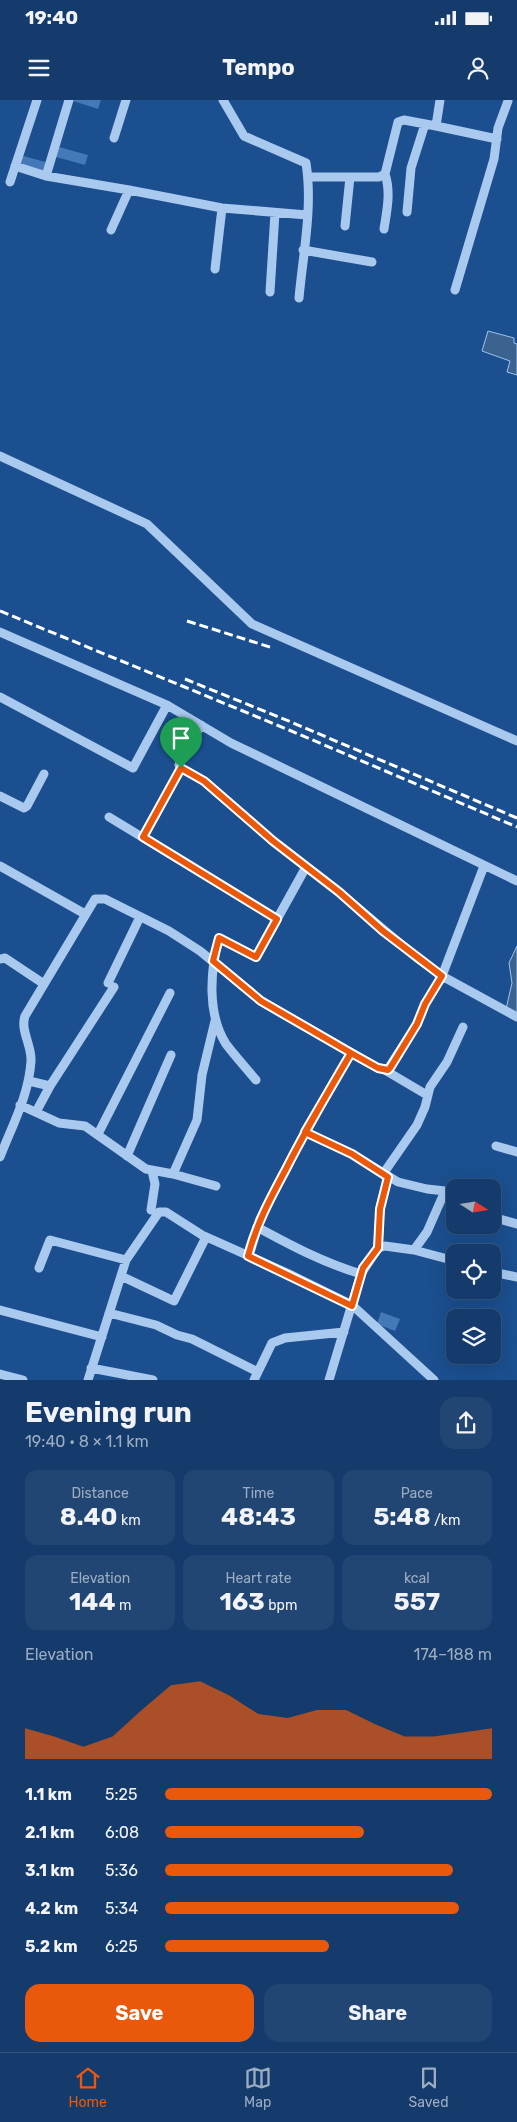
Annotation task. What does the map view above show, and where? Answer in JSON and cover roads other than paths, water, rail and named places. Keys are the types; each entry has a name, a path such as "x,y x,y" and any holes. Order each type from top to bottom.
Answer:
{"street":[{"path":"10,182 36,100"},
{"path":"46,176 69,100"},
{"path":"114,138 126,100"},
{"path":"223,100 244,136 306,163 308,177 307,215 299,298"},
{"path":"436,126 440,100"},
{"path":"456,290 494,159 498,128 509,101"},
{"path":"384,229 389,197 385,174 398,122 404,120 496,139"},
{"path":"407,212 411,168 425,124"},
{"path":"15,166 46,176 222,208 307,215"},
{"path":"308,177 379,177 385,174"},
{"path":"345,226 350,177"},
{"path":"111,230 129,190"},
{"path":"215,269 222,208"},
{"path":"270,292 275,213"},
{"path":"303,250 372,262"},
{"path":"0,456 147,524 252,624 517,741"},
{"path":"0,632 167,705 231,743 484,866 517,880"},
{"path":"0,697 133,768 167,705"},
{"path":"143,837 181,768 179,765 180,761 201,725"},
{"path":"181,768 204,781 273,841 339,892 383,931 442,976 517,1017"},
{"path":"0,796 24,808 27,806 44,774"},
{"path":"109,817 277,919"},
{"path":"0,866 86,914"},
{"path":"173,1174 197,1120 202,1075 215,1021 213,961 219,938 256,957 306,866"},
{"path":"383,1070 390,1068 417,1024 425,1004 442,976 484,866"},
{"path":"0,1157 29,1081 31,1059 23,1021 86,914 95,900 100,898 140,916 169,932 213,961 261,1001 427,1095"},
{"path":"36,1112 111,985 140,916"},
{"path":"0,959 5,958 44,984"},
{"path":"98,1134 170,993"},
{"path":"215,1021 226,1044 256,1080"},
{"path":"329,1380 361,1274 378,1248 380,1209 386,1175 417,1124 425,1107 430,1087 447,1062 463,1028"},
{"path":"248,1256 257,1227 305,1132 351,1053"},
{"path":"126,1156 171,1055"},
{"path":"29,1081 50,1086"},
{"path":"20,1105 59,1123 85,1126 140,1167 216,1186"},
{"path":"305,1132 352,1154 398,1182 445,1191 427,1232 414,1250"},
{"path":"496,1146 517,1152"},
{"path":"151,1210 155,1184 152,1171"},
{"path":"88,1380 126,1260 159,1212 166,1212 206,1237 352,1306 434,1380"},
{"path":"501,1220 517,1224"},
{"path":"257,1227 301,1251 361,1274"},
{"path":"121,1276 174,1301 206,1237"},
{"path":"39,1268 50,1240 126,1260"},
{"path":"378,1248 385,1246 414,1250 446,1259"},
{"path":"501,1273 517,1276"},
{"path":"0,1310 102,1336"},
{"path":"109,1313 156,1325 198,1342 256,1376 272,1343 285,1338 344,1332"},
{"path":"92,1368 152,1380"},
{"path":"0,1374 23,1380"}],"water":[{"path":"488,331 514,338 514,343 517,344 517,375 507,372 510,361 482,351"},
{"path":"517,946 517,1014 506,1009 512,983 509,963"}],"railway":[{"path":"0,611 289,730 517,827"},
{"path":"187,621 273,648"},
{"path":"185,679 517,818"}]}
